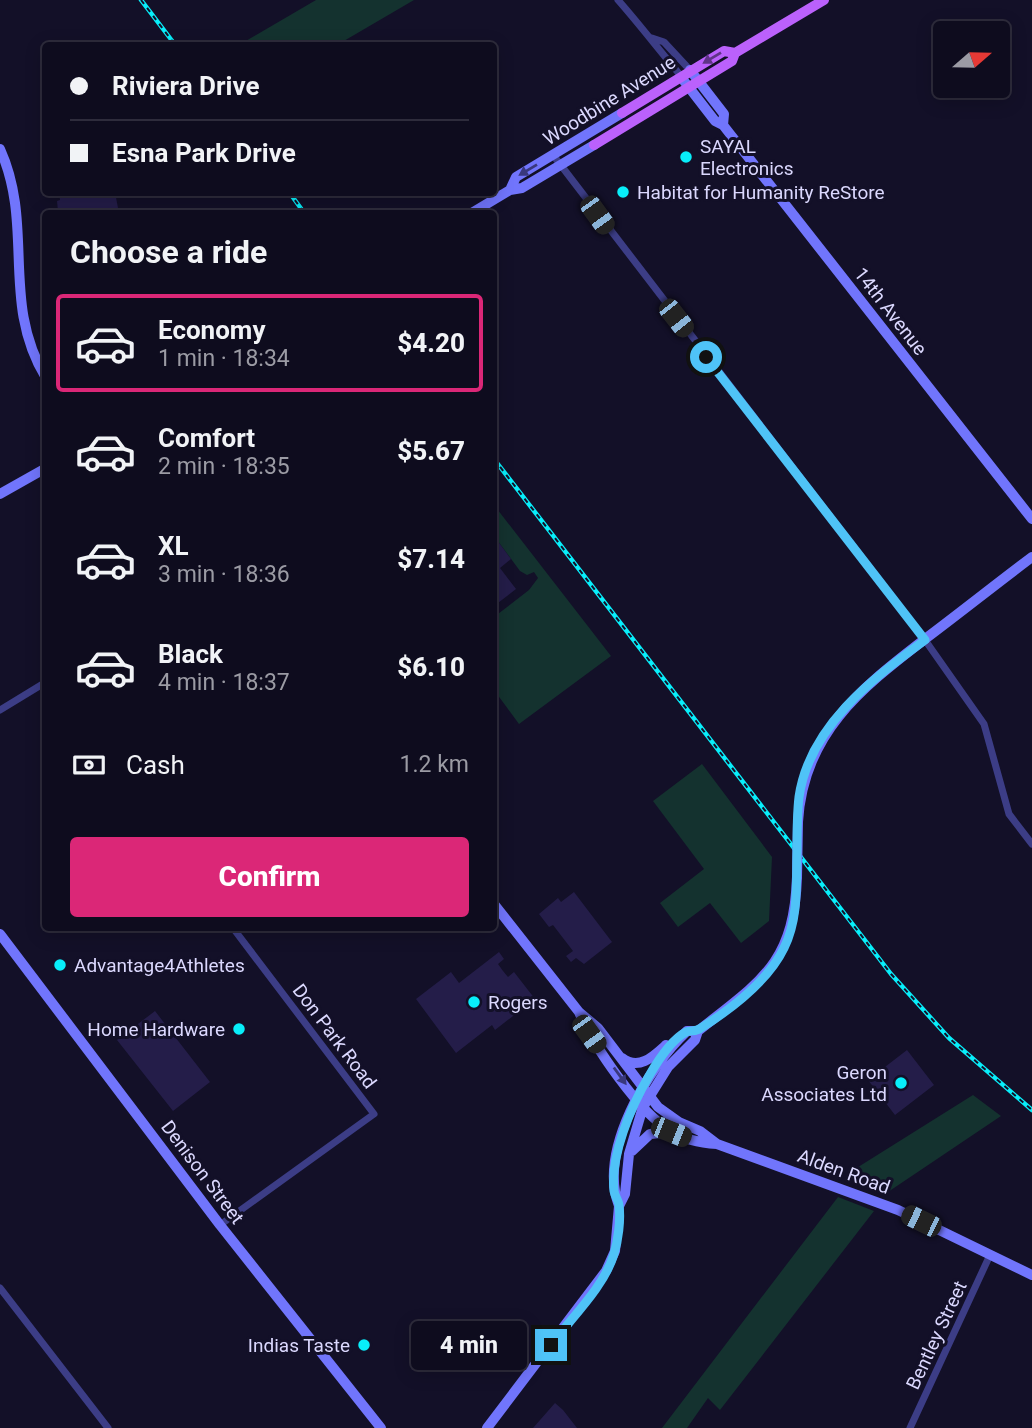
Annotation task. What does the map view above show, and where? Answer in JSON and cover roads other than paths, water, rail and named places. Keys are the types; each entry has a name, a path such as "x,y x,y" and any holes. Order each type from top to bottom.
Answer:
{"main road":[{"name":"Woodbine Avenue","path":"477,210 510,190 522,188 560,166 732,61 735,53 824,0"},
{"name":"Woodbine Avenue","path":"510,190 516,177 685,73 724,51 735,53"},
{"name":"14th Avenue","path":"685,73 724,114 723,125 1032,519"},
{"path":"645,98 651,110"},
{"path":"0,149 15,191 20,322 27,344 42,371"},
{"path":"0,494 42,469"},
{"path":"618,1055 629,1063 650,1059 668,1043 692,1031 761,980 778,958 791,930 796,906 797,822 803,778 830,727 860,691 1032,556"},
{"path":"497,908 579,1012"},
{"name":"Denison Street","path":"1,937 220,1225 381,1428"},
{"name":"Alden Road","path":"579,1012 598,1028 658,1107 679,1122 701,1131 717,1144"},
{"name":"Alden Road","path":"579,1012 589,1034 640,1103 671,1132 698,1142 717,1144 859,1194 1032,1275"},
{"path":"619,1206 614,1192 618,1155 625,1126 646,1092 695,1040 692,1031"},
{"path":"487,1428 606,1271 615,1251 619,1206 625,1194 629,1154 640,1103"},
{"path":"629,1154 650,1134 671,1132"}],"street":[{"name":"14th Avenue","path":"618,0 652,38 664,42 685,73"},
{"path":"553,155 925,640 984,724 1009,814 1032,844"},
{"path":"0,710 42,684"},
{"name":"Don Park Road","path":"220,1225 374,1114 235,931"},
{"name":"Bentley Street","path":"910,1428 990,1255"},
{"path":"0,1288 108,1428"}],"railway":[{"path":"141,0 173,42"},
{"path":"292,196 302,210"},
{"path":"497,463 891,974 949,1038 1032,1110"}],"place":[{"name":"SAYAL Electronics","path":"686,157"},
{"name":"Habitat for Humanity ReStore","path":"623,192"},
{"name":"Advantage4Athletes","path":"60,965"},
{"name":"Rogers","path":"474,1002"},
{"name":"Home Hardware","path":"239,1029"},
{"name":"Geron Associates Ltd","path":"901,1083"},
{"name":"Indias Taste","path":"364,1345"}]}
